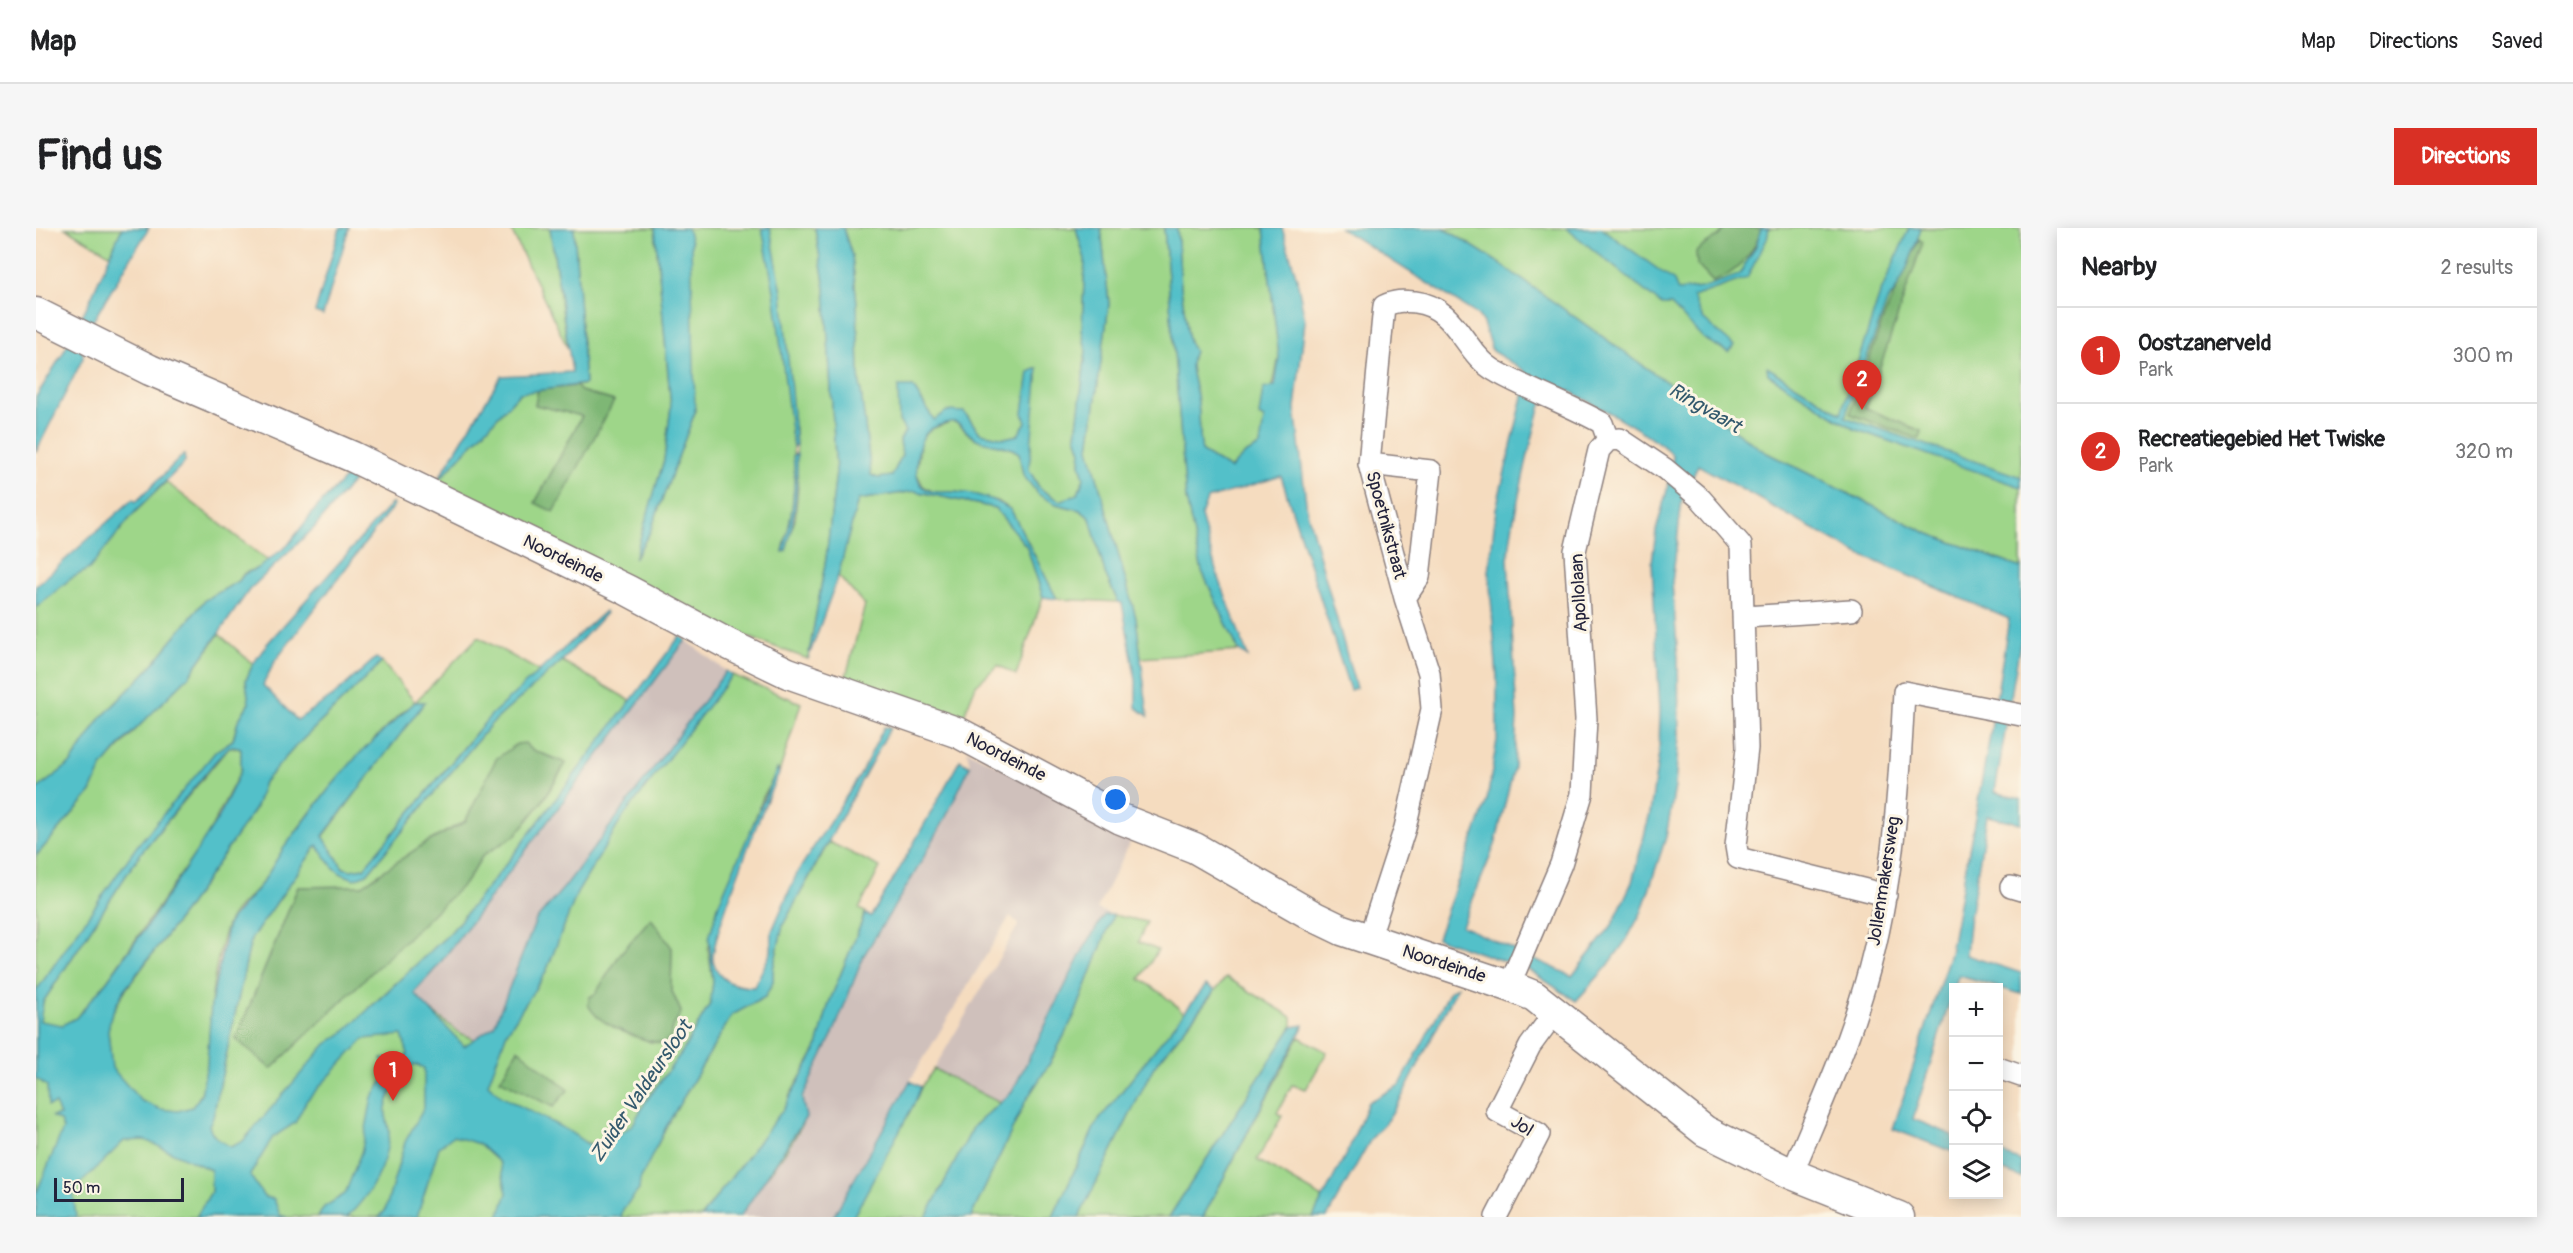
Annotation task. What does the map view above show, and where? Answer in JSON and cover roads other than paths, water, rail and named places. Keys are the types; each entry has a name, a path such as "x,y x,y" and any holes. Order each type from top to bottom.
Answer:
{"street":[{"name":"Spoetnikstraat","path":"1369,939 1405,828 1432,710 1429,673 1405,598 1370,464 1384,306 1396,300 1423,303 1444,312 1480,359 1496,372 1555,398 1602,423 1608,440"},
{"name":"Noordeinde","path":"36,314 78,335 353,457 627,590 788,673 959,733 1121,819 1195,848 1315,917 1369,939 1517,968 1534,996 1705,1131 1792,1174 1899,1217"},
{"path":"1608,440 1620,439 1665,469 1701,499 1742,545 1747,748 1736,846 1738,858 1886,895"},
{"name":"Apollolaan","path":"1517,968 1561,864 1582,794 1586,719 1575,551 1599,450 1608,440"},
{"path":"1370,464 1431,471 1419,577 1405,598"},
{"path":"1745,617 1851,610"},
{"name":"Jollenmakersweg","path":"1792,1174 1859,1004 1886,895 1898,791 1904,692 2018,714"},
{"name":"Jol","path":"1496,1217 1539,1134 1497,1111 1530,1046 1556,1012"},
{"path":"2003,1070 2021,1076"}],"water":[{"path":"122,228 149,228 91,324 82,347 83,358 36,452 36,397 63,353 90,300"},
{"path":"340,228 349,228 323,315 315,312"},
{"path":"550,228 574,228 585,384 520,393 436,483 501,376 572,372"},
{"path":"655,228 687,228 691,242 695,412 650,532 634,559 664,460 671,407"},
{"path":"762,228 770,228 782,292 796,446 793,447 774,291"},
{"path":"815,228 843,228 852,256 857,304 859,375 871,475 878,478 892,476 902,455 900,440 905,431 899,421 898,387 913,387 934,420 947,411 964,412 980,433 1005,438 1018,435 1026,422 1023,413 1029,372 1038,368 1029,470 1040,489 1060,501 1078,494 1084,478 1080,463 1081,451 1076,436 1086,351 1082,330 1085,259 1076,228 1101,228 1109,304 1089,448 1136,618 1148,716 1136,707 1136,680 1122,603 1118,602 1105,573 1090,518 1080,510 1056,504 1039,495 1023,475 1019,453 1007,447 977,439 960,424 954,422 936,427 924,436 918,450 916,467 919,482 931,491 977,495 1011,510 1057,599 1043,597 1027,547 995,508 915,491 858,500 838,576 808,659 826,559 836,472 825,288"},
{"path":"1164,228 1177,228 1181,288 1189,342 1194,351 1191,370 1199,409 1202,452 1230,469 1245,454 1260,446 1264,419 1259,416 1263,389 1275,386 1279,357 1264,228 1282,228 1297,279 1305,321 1295,408 1307,511 1356,688 1350,690 1281,476 1207,499 1201,516 1215,567 1248,657 1239,651 1202,571 1186,499"},
{"path":"1340,228 1444,228 1496,261 1765,452 1927,533 2021,568 2021,637 1995,792 2021,799 2021,823 1987,816 1969,923 1966,955 2021,973 2021,994 2003,989 2003,983 1983,983 1959,976 1956,983 1949,983 1949,1004 1913,1119 1949,1133 1949,1150 1893,1129 1950,953 2009,619 1856,553 1698,465 1682,500 1672,583 1678,657 1679,735 1675,787 1666,837 1642,911 1627,939 1607,967 1576,1001 1529,970 1437,938 1487,800 1497,740 1497,678 1489,572 1496,509 1528,376 1524,370 1492,351 1478,315","holes":["1562,387 1656,441 1673,457 1656,531 1652,562 1660,711 1659,753 1650,813 1632,882 1612,925 1572,976 1462,926 1495,845 1514,767 1517,718 1508,559 1513,523 1540,408 1551,388"]},
{"path":"1566,228 1601,228 1674,281 1678,291 1702,288 1739,275 1756,246 1761,228 1769,228 1767,239 1747,278 1693,297 1703,319 1734,346 1728,352 1704,339 1671,305 1662,305"},
{"path":"1909,228 1921,228 1903,276 1887,302 1845,417 2021,477 2021,487 1854,429 1768,374 1767,367 1841,413 1880,294"},
{"path":"184,454 185,462 134,513 89,569 70,579 36,608 36,586 133,499 136,502"},
{"path":"797,454 797,491 794,515 786,551 783,552 792,504 793,455"},
{"path":"347,476 353,481 315,527 249,590 189,676 122,743 102,767 91,792 36,856 36,790 71,763 101,718 148,670 205,600 239,581 244,574 258,568 288,545 316,508"},
{"path":"392,503 394,505 275,661 263,685 297,720 333,696 376,658 382,662 294,748 264,782 256,807 187,908 123,992 111,1015 108,1031 112,1068 140,1100 160,1109 178,1111 192,1107 201,1095 207,1064 211,1004 228,923 263,882 283,849 357,756 415,702 425,702 323,836 343,868 351,870 364,868 491,715 605,611 606,613 562,661 491,724 367,874 354,879 340,873 317,845 251,939 213,1117 209,1125 214,1136 231,1147 243,1141 326,1044 343,1033 451,932 507,863 680,636 686,640 437,967 414,993 464,1046 494,1026 536,920 566,885 726,671 732,675 623,817 577,893 546,972 507,1032 488,1084 502,1097 567,1130 589,1145 605,1147 633,1124 646,1101 682,1052 710,1004 713,982 709,938 719,903 777,769 779,773 740,868 714,947 713,960 718,973 728,981 740,986 754,987 771,952 772,931 797,873 860,775 884,727 890,728 783,925 773,969 773,982 765,997 732,1015 667,1125 640,1180 639,1190 623,1209 621,1217 499,1217 507,1193 500,1163 479,1144 453,1136 439,1147 417,1217 379,1217 385,1211 405,1142 424,1108 424,1068 414,1064 390,1095 386,1110 389,1132 387,1147 376,1180 370,1190 347,1217 318,1217 324,1207 345,1194 362,1150 372,1097 387,1075 382,1059 402,1060 408,1054 402,1035 364,1039 307,1100 295,1123 273,1137 250,1175 264,1197 274,1199 280,1215 287,1217 196,1217 211,1192 211,1170 145,1140 124,1141 73,1191 76,1217 36,1217 36,1194 63,1129 60,1121 52,1117 60,1115 55,1104 48,1106 47,1086 36,1078 36,991 137,846 216,751 233,740 238,721 249,703 246,680 253,664 267,644","holes":["234,746 241,749 241,770 219,817 154,916 107,981 76,1018 62,1025 40,1021 43,1002 140,854 229,747"]},
{"path":"960,760 970,766 944,821 864,955 835,1029 802,1098 806,1117 740,1217 701,1217 782,1111 816,1050 829,1003 865,914 871,916"},
{"path":"1104,915 1113,915 1076,1012 1050,1063 1026,1100 971,1217 926,1217 974,1126 1012,1092 1083,950"},
{"path":"1206,985 1215,990 1153,1068 1079,1217 1053,1217 1096,1124"},
{"path":"1458,986 1402,1097 1386,1122 1371,1139 1327,1217 1313,1217 1350,1146 1368,1102 1400,1085 1450,991"},
{"path":"1304,1025 1203,1217 1169,1217 1292,1027"},
{"path":"910,1081 921,1087 915,1102 853,1217 833,1217"},
{"path":"2003,1154 2021,1161 2021,1178 2003,1171"}],"place":[{"name":"Recreatiegebied Het Twiske","path":"1862,410"},
{"name":"Oostzanerveld","path":"393,1101"}],"water label":[{"name":"Ringvaart","path":"1705,408"},
{"name":"Zuider Valdeursloot","path":"641,1091"}]}
